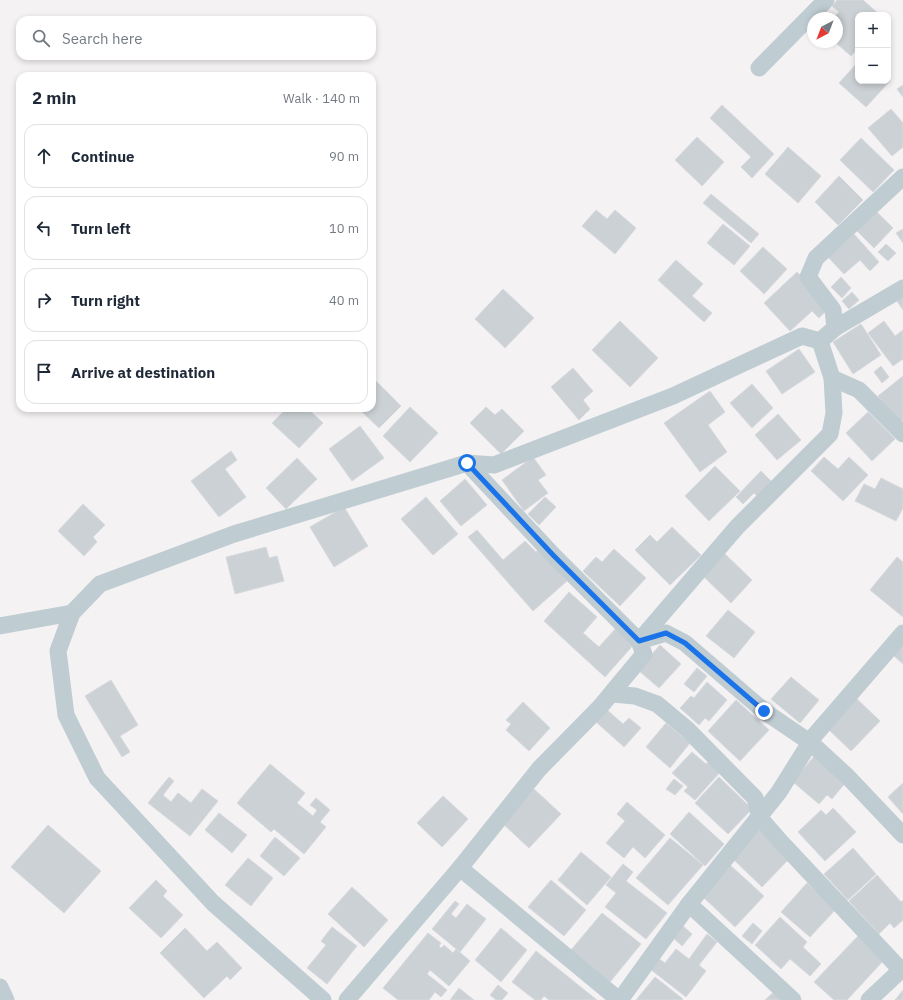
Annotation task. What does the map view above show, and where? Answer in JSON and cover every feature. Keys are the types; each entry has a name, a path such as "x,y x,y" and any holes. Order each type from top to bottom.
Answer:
{"street":[{"path":"759,68 826,0"},
{"path":"835,328 833,310 808,277 816,258 903,177"},
{"path":"820,341 835,328 903,288"},
{"path":"323,1000 213,903 97,778 66,716 58,651 72,613 100,584 234,534 467,463 494,465 674,396 802,336 820,341"},
{"path":"639,641 737,527 830,434 834,413 832,378 820,341"},
{"path":"832,378 859,390 903,434"},
{"path":"355,998 539,769 612,694 644,654 639,641 554,556 467,463"},
{"path":"0,626 72,613"},
{"path":"639,641 666,633 685,643 764,711 811,743 848,777 903,835"},
{"path":"460,868 619,1000 689,904 740,838 760,818 779,792 814,736 903,633"},
{"path":"612,694 635,696 657,704 687,729 755,798 760,818 832,898 902,969 869,1000"},
{"path":"689,904 793,1000"},
{"path":"0,987 6,1000"}],"building":[{"path":"837,0 863,0 877,12 855,12 855,51 851,56 842,48 843,12 839,12 832,6"},
{"path":"855,65 855,84 887,84 866,107 839,83"},
{"path":"903,85 903,97 897,89"},
{"path":"722,105 774,154 752,178 741,167 751,157 710,118"},
{"path":"891,109 903,123 903,147 892,156 868,128"},
{"path":"697,137 724,162 702,186 675,160"},
{"path":"861,138 894,170 873,192 840,160"},
{"path":"788,147 821,176 798,203 765,174"},
{"path":"839,176 863,200 838,225 815,202"},
{"path":"711,194 759,234 751,243 703,203"},
{"path":"596,210 607,219 615,210 636,228 615,254 582,226"},
{"path":"875,210 893,228 874,248 856,230"},
{"path":"723,224 750,246 734,265 707,243"},
{"path":"903,229 903,243 896,233"},
{"path":"854,234 879,262 870,271 860,260 844,274 828,257"},
{"path":"886,244 896,253 888,261 878,252"},
{"path":"763,247 787,269 764,294 740,271"},
{"path":"676,260 703,284 692,296 712,313 704,322 658,280"},
{"path":"797,272 830,307 819,318 812,311 790,331 764,303"},
{"path":"841,277 851,288 842,298 831,287"},
{"path":"503,289 534,318 505,348 475,319"},
{"path":"852,292 859,300 849,309 842,301"},
{"path":"903,292 903,310 895,298"},
{"path":"620,321 658,358 630,387 592,350"},
{"path":"884,321 895,336 903,330 903,359 893,366 868,333"},
{"path":"861,324 881,355 853,374 833,342"},
{"path":"799,349 815,372 782,394 766,371"},
{"path":"881,366 889,377 882,383 874,372"},
{"path":"573,368 593,391 583,400 590,409 579,420 551,387"},
{"path":"903,376 903,420 899,423 878,396"},
{"path":"376,381 401,406 379,428 362,412 376,412"},
{"path":"752,384 773,408 752,428 730,403"},
{"path":"710,391 725,412 708,425 727,452 700,472 664,423"},
{"path":"410,407 438,433 410,462 383,436"},
{"path":"486,407 495,415 502,409 524,431 501,454 470,423"},
{"path":"283,412 311,412 323,423 299,448 272,423"},
{"path":"868,412 895,439 872,461 846,433"},
{"path":"778,414 801,440 777,460 755,435"},
{"path":"360,426 384,458 352,481 329,449"},
{"path":"231,451 237,460 225,469 246,497 219,517 191,481"},
{"path":"533,457 546,475 538,480 548,493 524,511 502,480"},
{"path":"824,457 838,469 849,457 868,475 843,501 811,471"},
{"path":"297,458 317,479 286,509 266,488"},
{"path":"715,466 740,491 709,521 685,496"},
{"path":"761,471 773,483 759,498 754,493 743,504 736,497"},
{"path":"881,478 903,489 903,508 896,521 855,501 864,484 875,489"},
{"path":"465,479 487,505 461,526 440,501"},
{"path":"426,497 458,534 433,555 401,519"},
{"path":"545,497 556,507 539,525 528,514"},
{"path":"83,504 105,525 93,537 97,542 84,556 58,531"},
{"path":"344,507 368,546 334,567 310,527"},
{"path":"672,527 701,555 670,585 635,550 650,535 657,542"},
{"path":"477,530 503,560 525,541 536,552 539,549 567,581 533,611 468,537"},
{"path":"266,547 269,558 277,556 284,581 235,594 226,557"},
{"path":"614,549 646,578 620,606 583,571 596,557 602,562"},
{"path":"724,553 752,580 731,603 703,576"},
{"path":"897,557 903,562 903,617 870,590"},
{"path":"569,592 597,617 583,633 599,647 617,627 635,643 605,677 544,621"},
{"path":"728,610 755,632 734,658 706,636"},
{"path":"903,644 903,664 893,655"},
{"path":"660,645 681,664 659,688 638,670"},
{"path":"697,668 707,676 694,692 684,684"},
{"path":"791,677 819,700 800,723 771,699"},
{"path":"111,680 138,725 120,736 130,752 122,757 85,696"},
{"path":"707,682 727,700 709,721 705,718 699,725 680,708 691,696 694,698"},
{"path":"855,697 880,721 851,751 827,728"},
{"path":"736,700 769,730 740,761 708,731"},
{"path":"523,702 550,728 529,751 506,730 511,724 506,720"},
{"path":"606,709 623,724 629,718 641,728 624,747 595,721"},
{"path":"666,723 690,743 670,768 646,747"},
{"path":"692,752 706,764 710,759 722,770 695,800 684,791 688,787 672,773"},
{"path":"815,755 846,782 832,799 827,795 819,804 793,782"},
{"path":"270,764 305,793 297,803 313,816 317,810 310,805 316,798 330,810 320,822 326,827 304,854 274,829 271,832 237,803"},
{"path":"169,777 174,781 163,795 171,802 178,793 191,803 202,789 218,801 190,836 148,803"},
{"path":"719,777 752,809 728,834 695,803"},
{"path":"674,779 683,786 675,795 666,789"},
{"path":"903,783 903,814 888,797"},
{"path":"534,789 561,814 529,848 502,823"},
{"path":"443,796 468,819 442,847 417,823"},
{"path":"627,802 665,835 645,858 633,847 624,858 606,843 625,821 617,814"},
{"path":"833,808 856,832 825,861 798,832 821,810 826,815"},
{"path":"689,812 724,844 705,866 670,834"},
{"path":"219,813 247,835 232,853 205,830"},
{"path":"48,825 101,871 64,913 11,867"},
{"path":"758,829 789,859 762,887 731,857"},
{"path":"275,837 300,858 284,876 260,856"},
{"path":"670,838 703,865 668,905 636,878"},
{"path":"853,848 876,874 848,900 824,874"},
{"path":"581,852 611,877 587,905 558,880"},
{"path":"248,858 273,878 251,906 225,885"},
{"path":"623,864 633,872 626,881 667,913 646,939 605,907 616,893 606,885"},
{"path":"729,864 764,896 735,927 701,895"},
{"path":"877,875 901,902 903,900 903,920 894,928 890,923 879,934 849,901"},
{"path":"156,880 167,891 163,896 183,915 161,938 129,908"},
{"path":"551,880 586,910 564,936 528,907"},
{"path":"807,883 836,909 810,937 781,912"},
{"path":"352,887 388,920 364,947 328,914"},
{"path":"455,901 459,904 451,914 456,918 467,904 486,919 460,952 432,929"},
{"path":"602,913 641,944 610,982 571,950"},
{"path":"780,917 807,942 803,947 821,964 810,976 790,959 781,969 755,945"},
{"path":"753,923 762,931 752,944 742,936"},
{"path":"682,925 692,934 682,946 672,937"},
{"path":"332,927 357,946 327,984 307,968 326,945 321,941"},
{"path":"185,928 207,951 217,942 242,968 230,980 227,976 204,998 160,953"},
{"path":"501,928 527,950 501,982 475,960"},
{"path":"428,933 441,943 439,946 441,948 444,945 453,953 456,949 470,961 449,986 430,970 427,974 447,990 441,997 435,992 429,1000 398,1000 383,988"},
{"path":"707,934 717,942 699,965 706,971 686,997 650,969 658,958 665,963 676,949 689,959"},
{"path":"858,936 884,960 847,1000 834,1000 814,982"},
{"path":"536,951 597,1000 549,1000 544,996 541,1000 535,1000 512,982"},
{"path":"655,977 683,999 636,1000"},
{"path":"498,985 508,993 502,1000 496,1000 490,995"},
{"path":"459,988 474,1000 450,1000"},
{"path":"776,990 786,1000 765,1000"},
{"path":"903,990 903,1000 895,1000"}],"route":[{"path":"467,463 554,556 639,641 666,633 685,643 764,711"}]}
